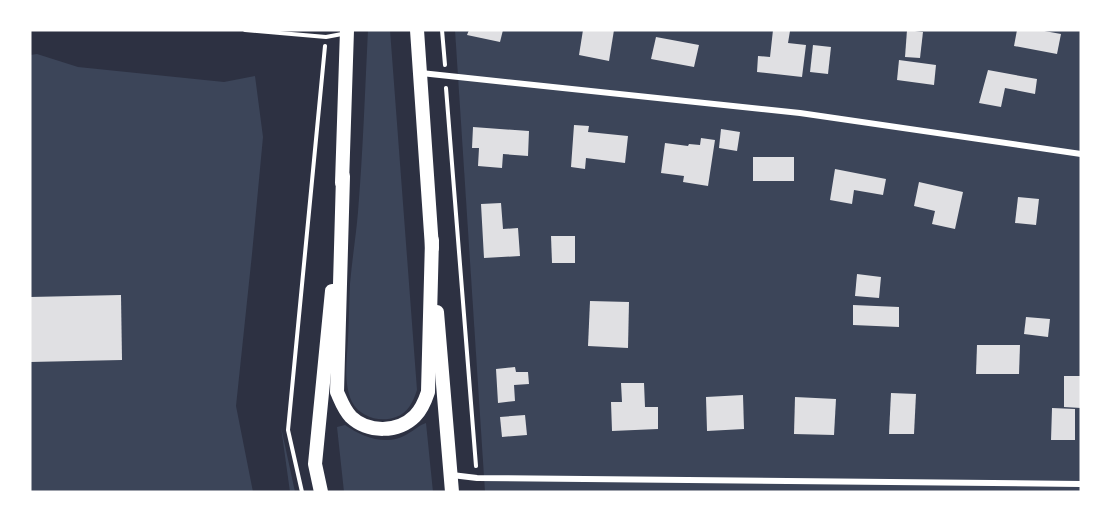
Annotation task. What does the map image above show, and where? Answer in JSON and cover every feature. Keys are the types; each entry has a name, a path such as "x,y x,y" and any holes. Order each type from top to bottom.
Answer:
{"main road":[{"path":"417,30 452,492"},
{"path":"347,32 337,392 342,405 351,417 362,425 376,429 390,429 404,424 415,416 428,392 432,240"},
{"path":"321,492 315,464 343,176"}],"street":[{"path":"420,73 800,113 1081,154"},
{"path":"450,475 477,478 1081,484"}],"lane":[{"path":"245,30 326,37 347,32"}],"path":[{"path":"442,30 477,478"},
{"path":"302,492 288,430 326,37"}],"shaded area":[{"path":"368,30 390,30 417,390 407,410 390,419 377,419 365,415 352,402 349,395 346,363 350,284 360,189"},
{"path":"455,30 1081,30 1081,492 485,492"},
{"path":"37,54 78,67 224,82 255,76 263,137 236,406 253,492 30,492 30,55"},
{"path":"426,423 433,492 344,492 337,427 345,425 368,437 385,440 401,437"},
{"path":"281,427 295,492 290,492"}],"building":[{"path":"469,30 503,30 500,42 467,35"},
{"path":"583,30 614,30 609,61 579,55"},
{"path":"773,30 790,31 788,43 806,45 802,77 757,72 758,56 770,57"},
{"path":"907,30 923,32 920,58 905,57"},
{"path":"1017,30 1039,30 1061,34 1057,54 1014,46"},
{"path":"656,37 699,45 694,67 651,59"},
{"path":"813,45 831,47 828,74 810,72"},
{"path":"899,60 936,65 934,85 897,80"},
{"path":"988,70 1037,79 1035,94 1005,88 1001,107 979,103"},
{"path":"574,125 589,126 588,132 628,136 625,163 586,158 585,169 571,167"},
{"path":"473,127 529,131 528,156 503,154 502,168 478,166 479,148 472,148"},
{"path":"721,129 740,132 737,151 719,148"},
{"path":"701,138 715,140 708,186 683,182 684,176 661,173 665,143 700,145"},
{"path":"753,157 794,157 794,181 753,181"},
{"path":"835,169 886,179 883,195 854,190 852,204 830,200"},
{"path":"919,182 963,192 955,229 932,224 935,211 914,206"},
{"path":"1018,197 1039,199 1036,225 1015,223"},
{"path":"501,203 503,229 518,228 520,256 484,258 481,204"},
{"path":"551,236 575,236 575,263 552,263"},
{"path":"857,274 881,277 879,298 855,296"},
{"path":"121,295 122,360 30,362 30,297"},
{"path":"590,301 629,302 628,348 588,346"},
{"path":"853,305 899,307 899,327 853,325"},
{"path":"1026,317 1050,319 1048,337 1024,334"},
{"path":"977,345 1020,345 1019,374 976,374"},
{"path":"515,367 516,372 528,372 529,384 514,385 515,401 498,403 496,369"},
{"path":"1064,376 1081,376 1081,408 1064,407"},
{"path":"621,383 644,383 645,407 658,407 658,429 612,431 611,402 622,402"},
{"path":"891,393 916,394 914,434 889,434"},
{"path":"743,395 744,429 707,431 706,397"},
{"path":"795,397 836,399 834,435 794,434"},
{"path":"1052,408 1075,409 1075,440 1051,440"},
{"path":"525,415 527,435 502,437 500,417"}]}
